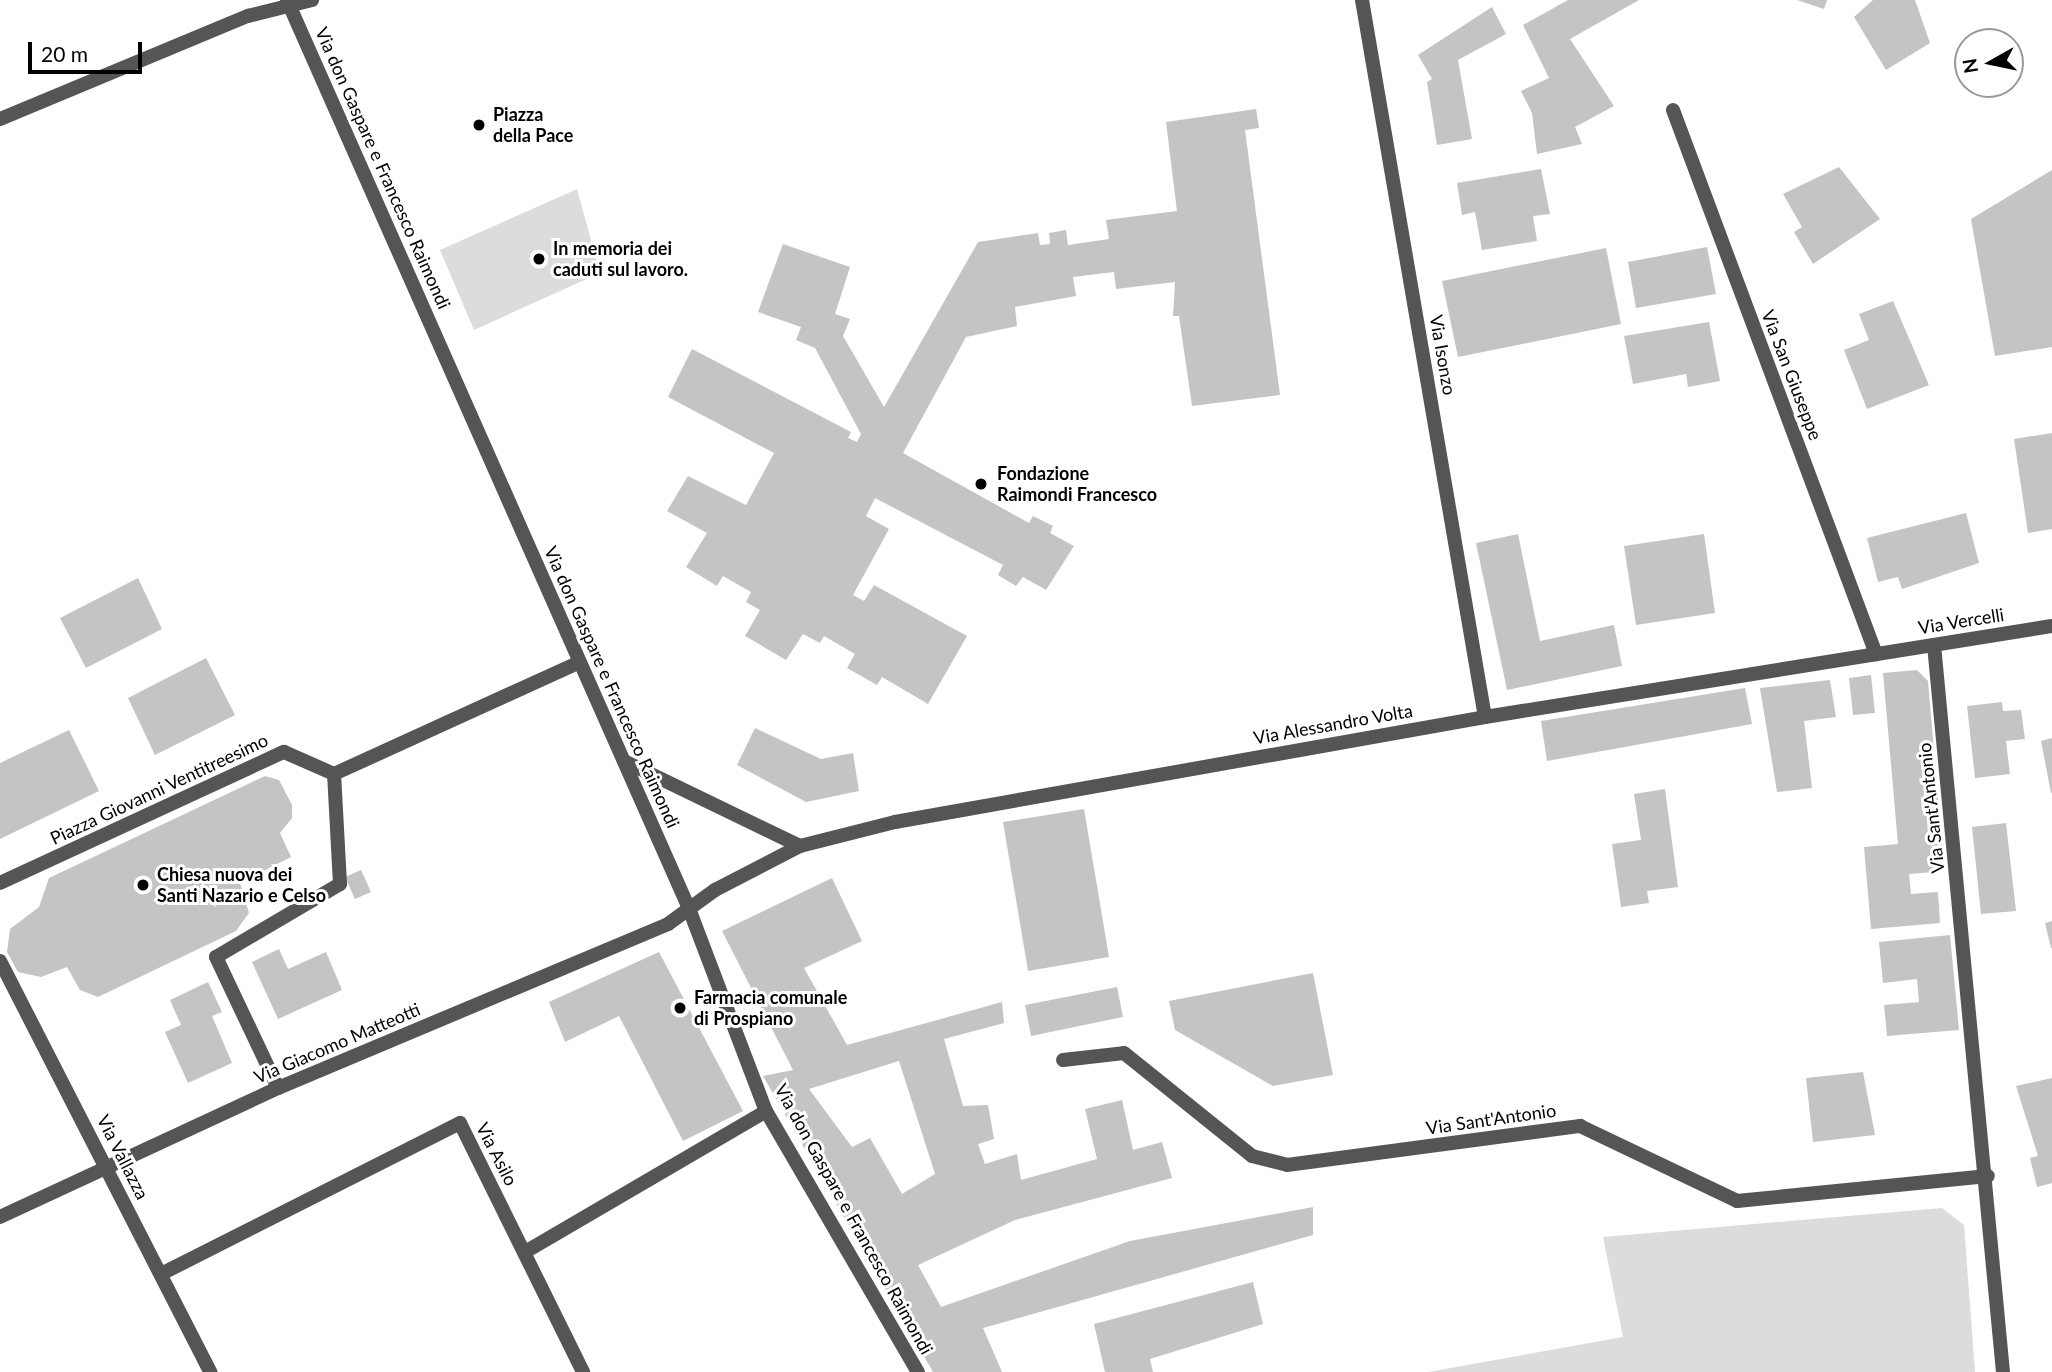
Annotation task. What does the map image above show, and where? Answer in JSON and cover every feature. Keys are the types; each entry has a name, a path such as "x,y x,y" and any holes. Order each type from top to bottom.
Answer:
{"street":[{"path":"0,119 248,16 288,3 313,0"},
{"name":"Via Isonzo","path":"1362,0 1485,717"},
{"name":"Via don Gaspare e Francesco Raimondi","path":"288,3 688,906 766,1111 918,1372"},
{"name":"Via San Giuseppe","path":"1672,110 1876,654"},
{"name":"Via Vercelli","path":"1876,654 2052,626"},
{"name":"Via Sant'Antonio","path":"1934,645 1988,1176 2003,1372"},
{"name":"Via Alessandro Volta","path":"688,906 800,846 895,822 1485,717 1876,654"},
{"path":"278,1088 216,957 340,884 334,774 580,662"},
{"name":"Piazza Giovanni Ventitreesimo","path":"0,883 284,752 334,774"},
{"path":"624,761 800,846"},
{"name":"Via Giacomo Matteotti","path":"0,1217 278,1088 668,924 688,906"},
{"name":"Via Vallazza","path":"0,961 210,1372"},
{"name":"Via Sant'Antonio","path":"1063,1060 1124,1053 1252,1156 1287,1166 1580,1126 1737,1201 1988,1176"},
{"path":"581,1367 525,1252 766,1111"},
{"name":"Via Asilo","path":"161,1274 460,1123 525,1252"}],"shaded area":[{"path":"577,189 600,273 474,330 440,250"},
{"path":"1942,1208 1964,1225 1975,1372 1428,1372 1623,1337 1603,1237"}],"building":[{"path":"1568,0 1639,0 1570,39 1614,106 1575,127 1582,144 1537,154 1532,113 1521,91 1549,78 1523,25"},
{"path":"1797,0 1827,0 1824,9"},
{"path":"1873,0 1915,0 1930,43 1886,70 1854,17"},
{"path":"1492,7 1506,34 1458,60 1472,139 1437,145 1427,82 1432,79 1418,55"},
{"path":"1256,109 1259,128 1245,130 1280,395 1192,406 1179,316 1173,316 1175,282 1116,289 1114,272 1073,277 1076,296 1015,307 1017,326 966,337 903,453 1029,523 1033,516 1053,526 1050,533 1074,546 1046,590 1023,577 1016,586 998,575 1003,565 875,498 866,516 889,529 853,595 864,601 874,585 967,636 928,704 882,677 877,685 847,668 855,654 824,636 820,643 803,634 786,660 745,636 760,610 746,602 751,592 723,576 717,586 686,567 707,533 667,511 688,476 746,505 774,453 668,397 692,349 851,432 848,438 857,442 861,434 815,348 796,340 801,327 758,312 783,244 850,267 835,314 850,319 843,336 884,407 978,242 1038,233 1040,245 1050,244 1049,233 1066,230 1068,245 1109,239 1106,220 1177,211 1166,122"},
{"path":"1839,167 1880,219 1813,264 1794,232 1802,227 1783,194"},
{"path":"1541,169 1550,214 1533,216 1537,241 1482,250 1475,212 1462,215 1457,183"},
{"path":"2052,170 2052,347 1995,356 1971,219"},
{"path":"1707,247 1716,294 1636,308 1628,262"},
{"path":"1606,248 1621,324 1458,357 1442,281"},
{"path":"1893,301 1929,385 1867,409 1844,350 1869,340 1859,314"},
{"path":"1709,322 1720,381 1688,387 1686,374 1633,384 1624,336"},
{"path":"2052,433 2052,529 2028,533 2014,439"},
{"path":"1966,513 1979,563 1902,589 1898,577 1878,582 1867,538"},
{"path":"1518,534 1540,641 1614,625 1622,666 1507,690 1476,543"},
{"path":"1704,534 1715,613 1636,625 1624,546"},
{"path":"138,578 162,629 86,668 60,618"},
{"path":"206,658 235,715 155,755 128,698"},
{"path":"1917,670 1928,681 1942,845 1932,846 1934,872 1909,874 1911,894 1938,892 1940,923 1871,929 1864,847 1898,844 1883,673"},
{"path":"1871,675 1875,713 1853,715 1849,678"},
{"path":"1830,680 1836,717 1804,721 1812,788 1777,792 1760,688"},
{"path":"1745,688 1752,724 1547,761 1541,721"},
{"path":"2002,702 2003,711 2021,710 2025,739 2006,741 2010,774 1975,778 1967,706"},
{"path":"755,728 821,759 853,753 859,791 806,802 737,765"},
{"path":"69,730 99,791 0,839 0,763"},
{"path":"2052,738 2052,793 2051,793 2041,741"},
{"name":"Chiesa nuova dei Santi Nazario e Celso","path":"265,776 279,780 292,805 292,818 280,833 291,857 240,883 249,913 236,931 98,997 80,990 67,967 41,977 18,972 7,952 10,929 39,907 49,878"},
{"path":"1665,789 1678,887 1647,891 1649,903 1621,907 1612,844 1641,840 1634,794"},
{"path":"1084,809 1109,957 1028,971 1003,822"},
{"path":"2006,823 2016,911 1981,914 1972,827"},
{"path":"361,870 371,892 355,899 345,877"},
{"path":"832,878 862,941 804,968 847,1045 1002,1002 1004,1023 944,1039 963,1106 988,1105 994,1139 978,1144 985,1164 1017,1154 1021,1180 1097,1159 1085,1109 1122,1100 1133,1150 1162,1142 1172,1178 1015,1220 918,1265 941,1307 1130,1241 1313,1207 1313,1235 983,1328 1002,1372 933,1372 763,1076 793,1070 722,931","holes":["899,1061 935,1174 902,1194 870,1138 852,1147 809,1089"]},
{"path":"2052,921 2052,948 2051,948 2045,923"},
{"path":"1950,935 1959,1030 1887,1036 1884,1005 1919,1002 1917,979 1883,983 1879,942"},
{"path":"279,949 288,969 326,952 342,990 278,1019 252,962"},
{"path":"659,952 743,1111 683,1141 619,1016 565,1042 549,1002"},
{"path":"1313,973 1333,1075 1273,1086 1175,1030 1169,1001"},
{"path":"208,982 222,1012 212,1016 232,1063 188,1083 165,1032 181,1025 170,1000"},
{"path":"1117,987 1123,1017 1031,1036 1025,1005"},
{"path":"1863,1072 1875,1135 1813,1142 1806,1078"},
{"path":"2052,1078 2052,1183 2037,1187 2030,1158 2038,1156 2016,1086"},
{"path":"1253,1282 1263,1324 1150,1359 1153,1372 1105,1372 1094,1324"}],"place":[{"name":"Piazza della Pace","path":"479,125"},
{"name":"In memoria dei caduti sul lavoro.","path":"539,259"},
{"name":"Fondazione Raimondi Francesco","path":"981,484"},
{"name":"Chiesa nuova dei Santi Nazario e Celso","path":"143,885"},
{"name":"Farmacia comunale di Prospiano","path":"680,1008"}]}
